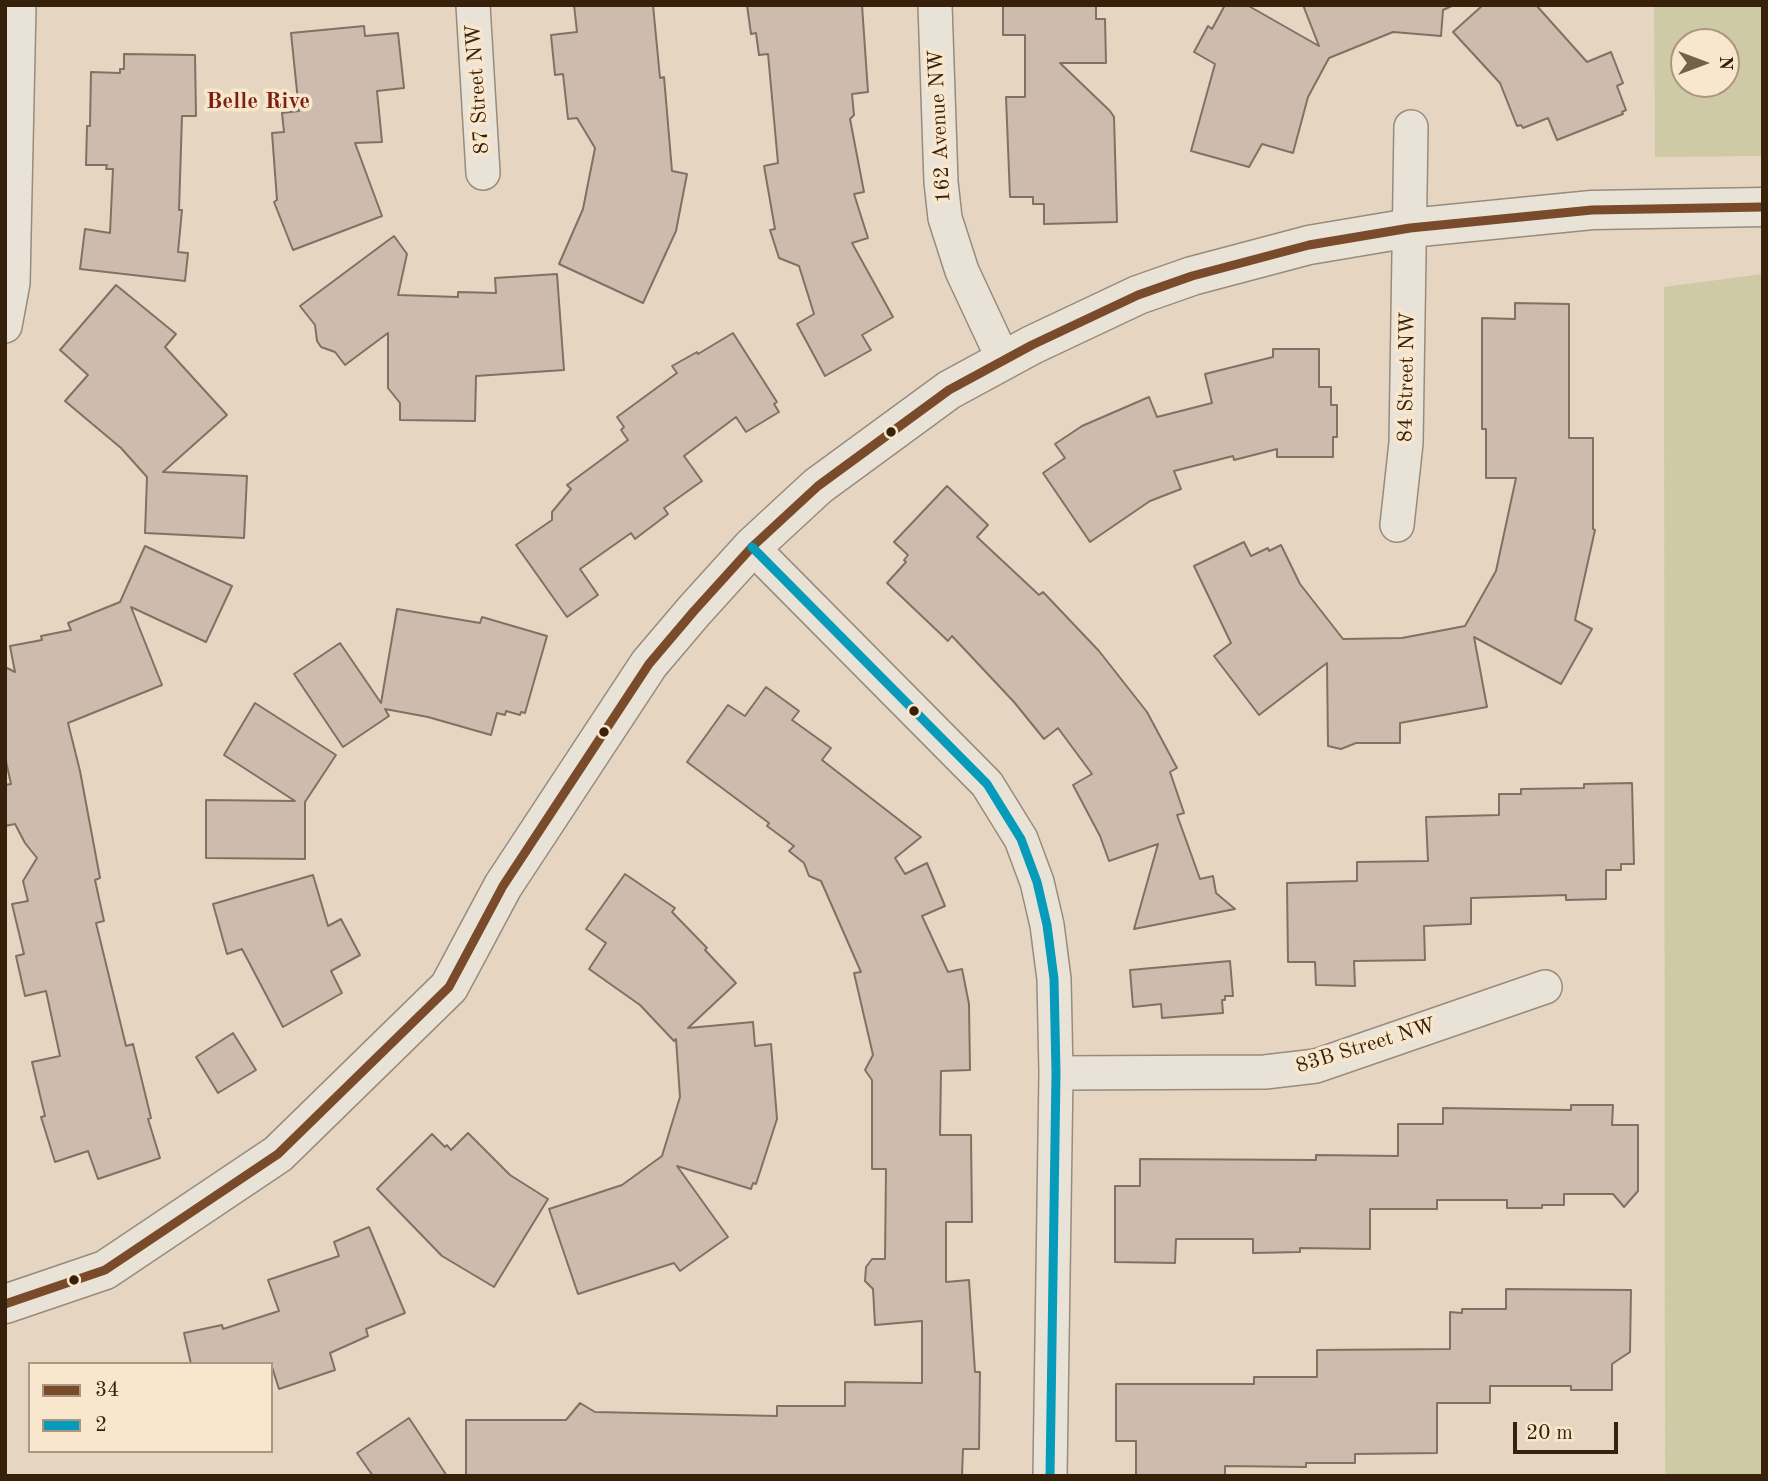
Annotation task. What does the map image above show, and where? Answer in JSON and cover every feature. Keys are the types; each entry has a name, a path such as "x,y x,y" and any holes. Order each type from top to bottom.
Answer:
{"street":[{"path":"5,326 13,283 19,5"},
{"name":"87 Street NW","path":"473,5 483,173"},
{"name":"162 Avenue NW","path":"935,5 941,182 945,218 961,271 1004,361"},
{"name":"84 Street NW","path":"1397,525 1406,443 1411,127"},
{"path":"5,1304 105,1270 278,1154 449,987 503,886 649,664 752,547 818,486 949,390 1083,319 1138,295 1192,276 1309,245 1410,228 1592,210 1763,207"},
{"path":"752,547 987,784 1021,839 1037,882 1047,925 1054,979 1056,1073 1050,1476"},
{"name":"83B Street NW","path":"1056,1073 1265,1072 1316,1066 1545,987"}],"shaded area":[{"path":"1654,5 1763,5 1763,156 1655,157"},
{"path":"1763,274 1763,1476 1665,1476 1664,287"}],"building":[{"path":"574,5 653,5 660,78 664,77 672,171 687,174 676,231 643,303 559,264 583,209 595,148 577,118 568,119 563,74 555,75 551,35 577,32"},
{"path":"747,5 862,5 868,92 852,94 854,115 850,119 864,192 854,194 868,238 852,243 893,317 862,335 871,350 825,376 797,324 814,314 799,266 779,258 770,230 775,229 764,166 778,163 768,54 759,55 756,33 751,34"},
{"path":"1003,5 1096,5 1096,19 1105,19 1106,63 1060,63 1114,117 1117,222 1044,224 1044,204 1033,204 1033,197 1010,197 1006,97 1025,97 1025,35 1003,35"},
{"path":"1225,5 1247,5 1319,46 1303,5 1454,5 1443,10 1441,36 1393,32 1329,58 1308,97 1293,153 1262,144 1249,167 1191,151 1215,64 1194,52 1208,26 1212,29"},
{"path":"1483,5 1536,5 1587,62 1611,52 1623,83 1617,86 1626,110 1623,114 1557,140 1548,118 1523,128 1521,125 1517,126 1500,83 1453,32"},
{"path":"364,26 365,36 398,33 404,88 377,91 382,142 355,143 382,216 293,250 274,202 277,200 272,133 284,132 282,113 299,111 291,33"},
{"path":"124,54 195,55 196,116 182,116 179,210 182,210 178,252 188,253 185,281 80,269 85,229 110,233 113,169 106,169 107,165 86,165 91,72 120,73 120,69 124,69"},
{"path":"394,236 407,254 398,295 458,297 458,292 496,293 495,278 557,274 564,370 476,376 475,421 400,420 400,403 388,388 388,333 345,365 335,352 321,347 317,341 315,325 300,306"},
{"path":"116,285 176,334 165,347 227,415 163,472 247,476 244,538 145,533 147,477 121,448 65,401 88,375 60,350"},
{"path":"1515,303 1569,304 1569,438 1593,438 1595,530 1575,620 1592,629 1561,684 1474,637 1487,707 1400,723 1400,743 1356,743 1341,749 1328,746 1327,663 1259,715 1214,656 1231,643 1194,566 1244,542 1251,556 1281,545 1300,584 1343,639 1402,638 1465,626 1496,571 1516,478 1486,478 1486,429 1482,429 1482,318 1515,319"},
{"path":"733,333 777,402 774,404 779,412 746,432 736,417 684,456 702,481 664,508 668,514 635,539 631,533 580,569 598,595 567,617 516,545 552,520 552,512 571,489 567,485 628,440 617,417 677,373 672,366"},
{"path":"1273,349 1319,349 1319,387 1331,387 1331,405 1337,405 1337,437 1333,437 1333,457 1277,457 1277,449 1234,460 1233,456 1174,471 1181,489 1150,501 1090,542 1043,473 1065,458 1055,444 1082,426 1149,397 1157,417 1212,403 1205,374 1273,357"},
{"path":"947,486 988,525 977,537 1039,595 1043,592 1099,651 1147,712 1177,768 1170,772 1184,813 1177,815 1200,879 1213,876 1216,893 1235,909 1134,929 1158,844 1109,861 1100,836 1073,785 1092,774 1058,728 1044,739 1014,702 952,636 948,641 887,583 906,562 904,560 908,555 894,542"},
{"path":"145,546 232,586 206,642 131,607 162,685 68,723 100,878 95,880 104,921 96,923 126,1046 133,1044 151,1118 148,1119 160,1158 98,1179 88,1151 55,1162 41,1117 45,1116 32,1062 60,1056 46,991 25,996 16,956 24,954 12,904 28,901 23,881 37,858 15,824 5,826 5,785 11,784 5,757 5,667 15,672 10,646 42,640 41,636 71,630 68,623 120,602"},
{"path":"397,609 480,623 482,617 547,636 525,713 497,713 491,735 428,717 385,709 389,716 343,747 294,674 340,643 381,703"},
{"path":"766,687 799,711 792,720 831,748 822,760 921,837 895,858 905,874 927,863 945,906 922,916 948,972 962,969 969,1004 970,1070 941,1071 940,1135 971,1135 972,1222 946,1222 946,1282 969,1280 975,1372 980,1372 979,1449 963,1449 962,1476 466,1475 466,1420 566,1420 580,1403 595,1412 777,1416 777,1406 845,1406 845,1382 922,1383 922,1321 875,1325 873,1289 865,1281 866,1267 872,1259 885,1259 886,1169 872,1169 872,1080 865,1070 873,1055 854,973 861,972 821,881 809,876 804,863 789,851 794,846 767,826 769,823 687,762 728,705 745,716"},
{"path":"255,703 336,755 305,802 305,859 206,858 206,800 295,801 224,755"},
{"path":"1632,783 1634,864 1621,864 1621,870 1606,870 1606,899 1566,900 1566,895 1471,898 1471,924 1424,926 1425,960 1354,961 1355,986 1316,985 1315,962 1288,962 1287,883 1357,881 1357,862 1428,861 1426,817 1499,815 1499,794 1521,794 1521,789 1584,788 1584,784"},
{"path":"625,874 675,908 672,912 736,983 688,1028 753,1022 755,1046 771,1044 777,1119 756,1184 753,1183 751,1189 677,1166 728,1237 680,1271 674,1263 578,1294 549,1209 622,1185 662,1156 680,1097 676,1039 674,1041 640,1005 589,969 606,943 586,929"},
{"path":"313,875 328,926 341,919 360,955 331,971 342,993 283,1027 242,949 227,954 213,904"},
{"path":"1230,961 1233,996 1225,996 1225,1000 1222,1000 1223,1013 1162,1018 1161,1004 1133,1007 1130,970"},
{"path":"233,1033 256,1070 218,1093 196,1057"},
{"path":"1571,1105 1613,1105 1612,1125 1638,1125 1638,1191 1624,1207 1613,1194 1564,1194 1564,1205 1542,1205 1542,1208 1507,1208 1507,1200 1437,1200 1437,1209 1370,1209 1370,1249 1300,1248 1300,1252 1253,1253 1253,1239 1176,1239 1175,1263 1115,1262 1115,1186 1140,1186 1140,1159 1316,1160 1316,1155 1398,1156 1398,1124 1443,1124 1443,1108 1571,1110"},
{"path":"468,1133 510,1175 548,1199 494,1287 442,1256 377,1189 432,1134 451,1150"},
{"path":"369,1227 405,1313 366,1329 368,1336 330,1353 335,1370 279,1389 273,1362 191,1362 184,1333 222,1325 223,1329 279,1311 268,1280 339,1256 334,1242"},
{"path":"1506,1289 1631,1290 1630,1352 1612,1364 1612,1390 1571,1390 1571,1386 1490,1386 1490,1403 1437,1403 1437,1453 1355,1454 1355,1463 1306,1463 1306,1467 1225,1466 1225,1476 1136,1476 1136,1441 1116,1441 1116,1384 1254,1384 1254,1377 1317,1377 1317,1350 1450,1349 1450,1312 1462,1313 1462,1309 1506,1309"},
{"path":"409,1418 447,1476 373,1476 357,1453"}],"transit line":[{"name":"34","path":"5,1304 105,1270 278,1154 449,987 503,886 649,664 694,611 752,547 818,486 949,390 1032,345 1138,295 1192,276 1309,245 1410,228 1592,210 1763,207"},
{"name":"2","path":"752,547 987,784 1021,839 1037,882 1047,925 1054,979 1056,1073 1050,1476"}],"district":[{"name":"Belle Rive","path":"258,102"}]}
